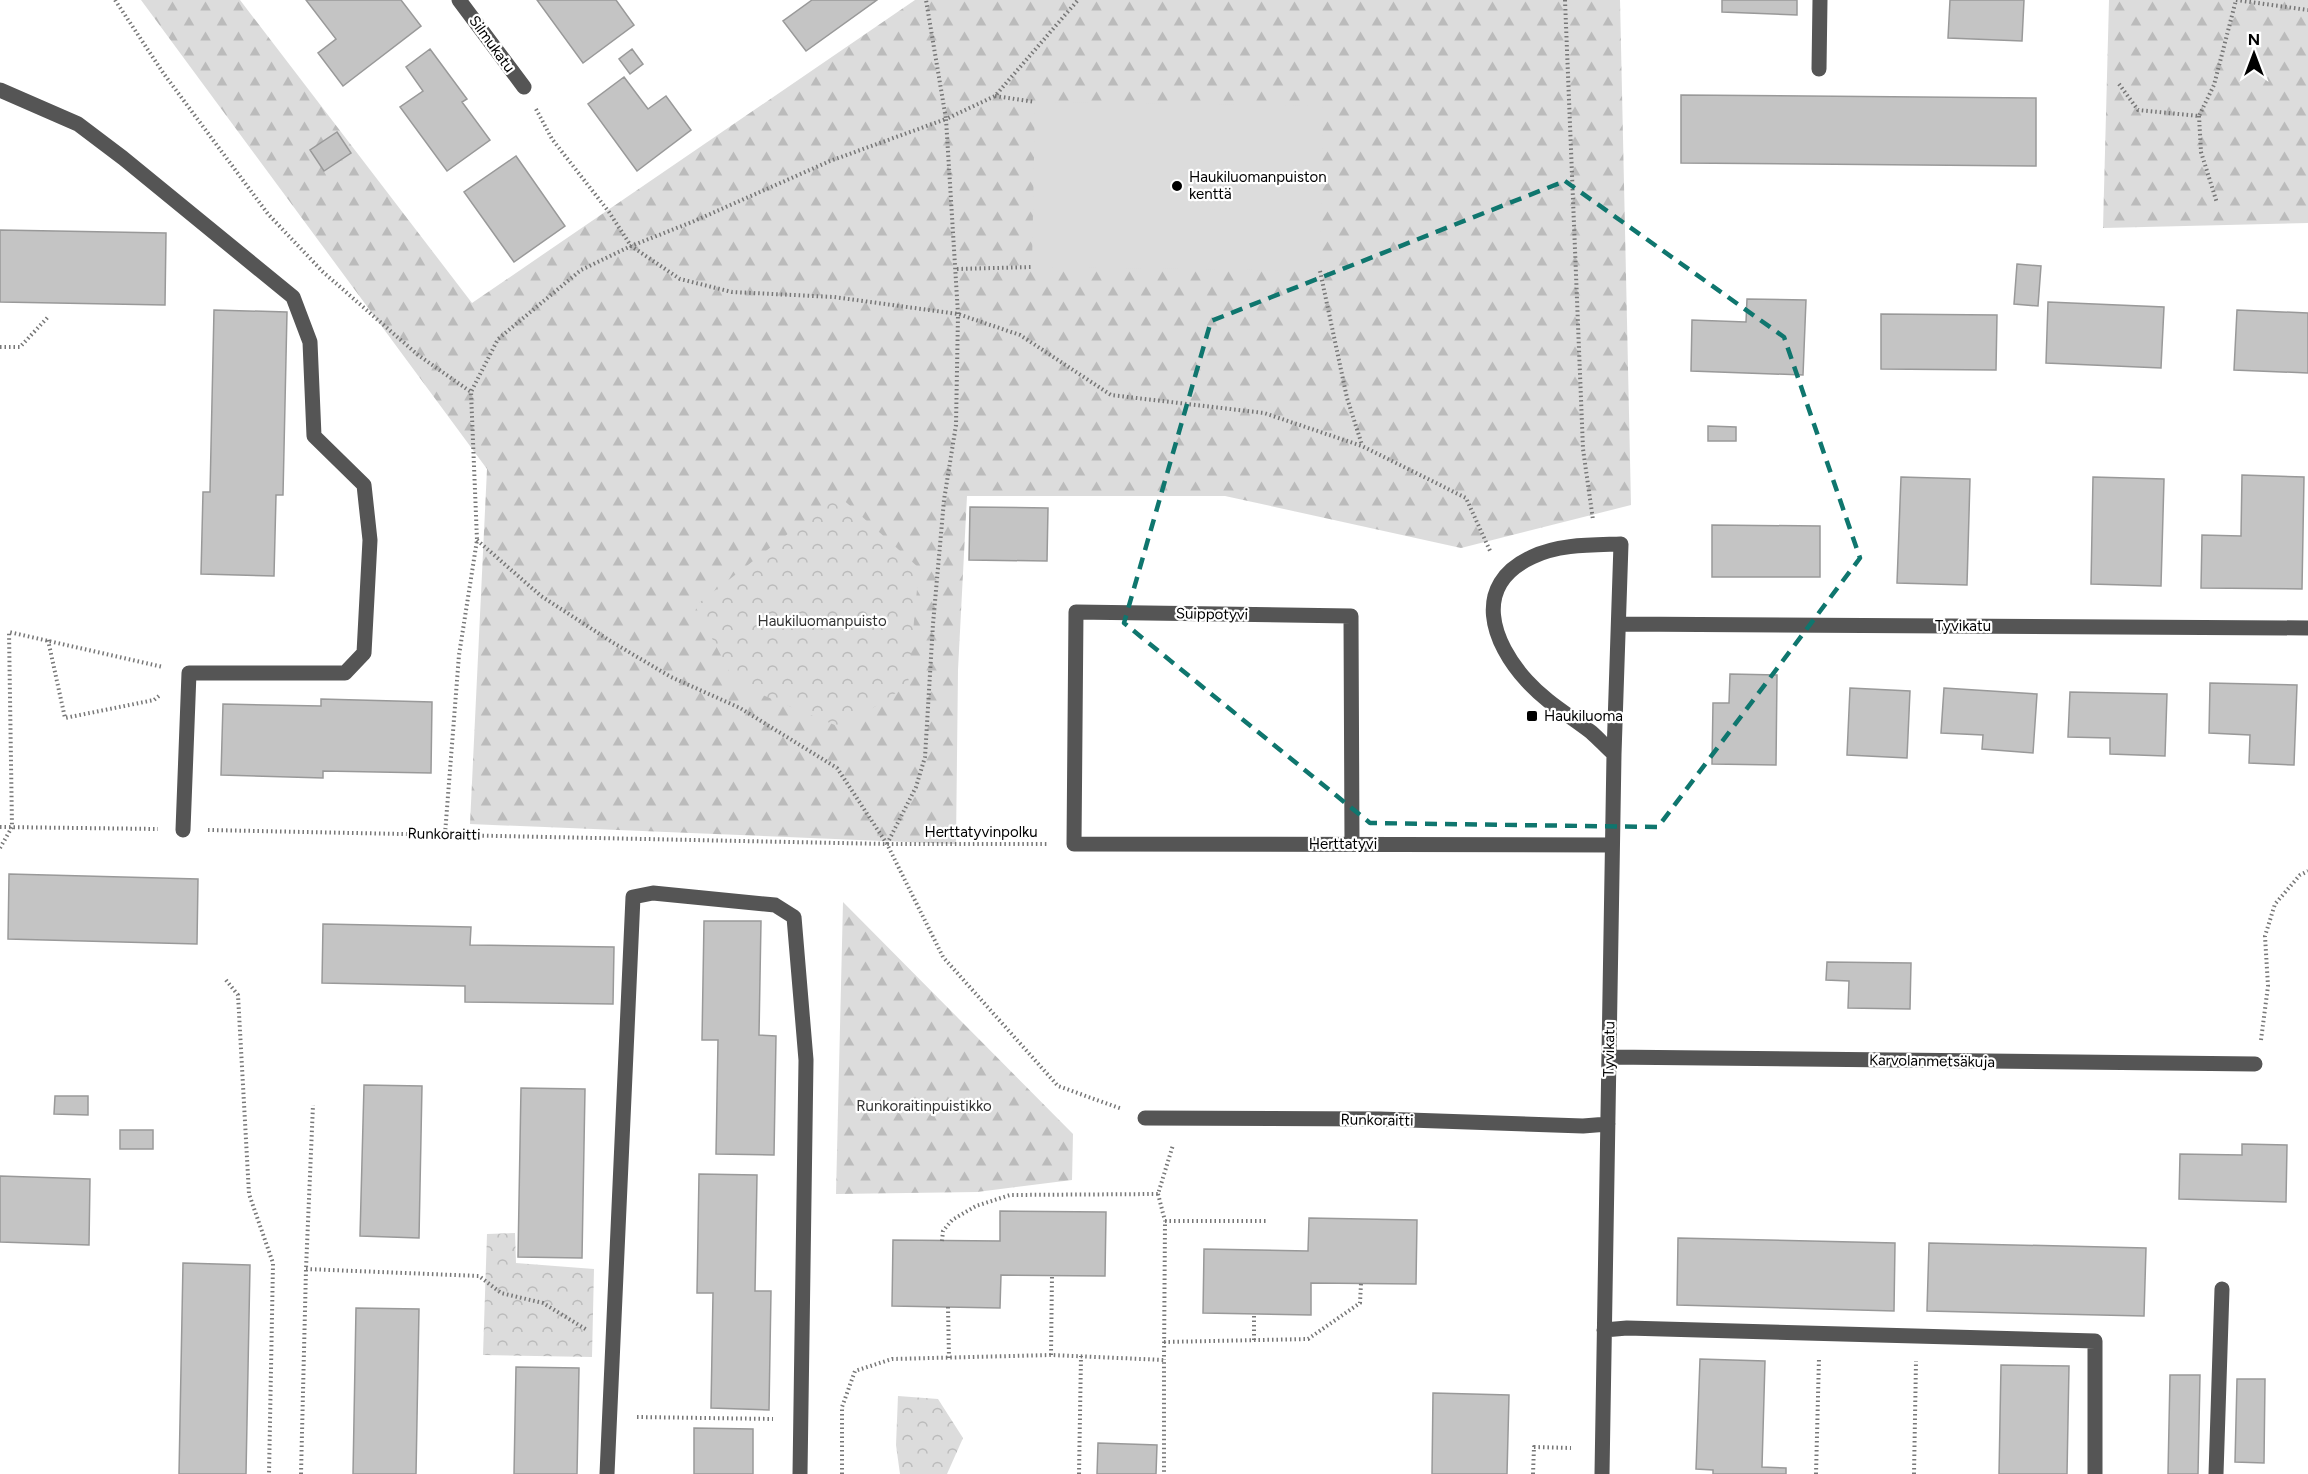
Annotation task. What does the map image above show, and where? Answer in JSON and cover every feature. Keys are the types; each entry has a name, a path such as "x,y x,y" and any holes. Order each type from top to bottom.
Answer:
{"street":[{"name":"Silmukatu","path":"459,0 524,87"},
{"path":"1819,69 1820,0"},
{"path":"0,90 78,124 293,297 310,342 314,436 364,485 370,540 364,653 345,674 189,673 183,830"},
{"name":"Tyvikatu","path":"1596,545 1621,544 1612,845 1602,1474"},
{"path":"1596,545 1550,550 1530,557 1502,581 1493,603 1494,620 1497,636 1506,655 1528,682 1553,706 1592,733 1614,754"},
{"name":"Suippotyvi","path":"1074,844 1076,612 1351,616 1353,844"},
{"name":"Tyvikatu","path":"1619,624 2308,628"},
{"name":"Herttatyvi","path":"1074,844 1612,845"},
{"path":"606,1474 633,897 653,893 775,905 794,917 806,1060 800,1474"},
{"name":"Karvolanmetsäkuja","path":"1609,1057 2255,1064"},
{"name":"Runkoraitti","path":"1145,1118 1403,1120 1583,1126 1608,1124"},
{"path":"2216,1474 2222,1289"},
{"path":"1604,1330 1627,1328 2095,1341 2096,1474"}],"path":[{"path":"115,0 164,74 268,214 323,272 349,295 418,355 471,392"},
{"path":"887,844 916,787 925,757 943,511 956,425 957,269 950,201 946,119 926,0"},
{"path":"445,834 459,656 477,540 471,392 498,339 581,270 830,161 946,119 995,96 1078,0"},
{"path":"1565,0 1583,449 1596,545"},
{"path":"2217,203 2201,152 2199,116 2214,85 2236,0 2308,10"},
{"path":"2119,84 2138,111 2199,116"},
{"path":"524,87 552,138 632,246 680,279 732,292 834,297 958,314 1020,335 1111,395 1264,412 1362,446 1466,498 1502,581"},
{"path":"995,96 1035,102"},
{"path":"957,269 1032,267"},
{"path":"1320,271 1347,398 1362,446"},
{"path":"0,347 21,347 48,317"},
{"path":"477,540 541,596 612,642 671,677 740,708 837,768 887,844 944,957 1058,1086 1145,1118"},
{"path":"0,848 12,827 9,632 189,673"},
{"path":"48,640 64,718 154,700 189,673"},
{"name":"Runkoraitti","path":"0,827 887,844"},
{"name":"Herttatyvinpolku","path":"887,844 1074,844"},
{"path":"2255,1064 2264,1025 2268,986 2265,936 2275,904 2300,875 2308,871"},
{"path":"226,980 238,996 249,1194 273,1263 269,1474"},
{"path":"301,1474 306,1269 314,1105"},
{"path":"1164,1474 1165,1221 1158,1194 1181,1118"},
{"path":"942,1241 943,1231 952,1220 976,1206 1010,1195 1158,1194"},
{"path":"1165,1221 1266,1221"},
{"path":"306,1269 478,1276 501,1293 543,1303 585,1330 613,1334"},
{"path":"1051,1355 1052,1275"},
{"path":"1164,1342 1308,1339 1360,1303 1361,1283"},
{"path":"948,1307 949,1358"},
{"path":"1254,1314 1254,1340"},
{"path":"1816,1474 1819,1334"},
{"path":"1914,1474 1916,1363 1920,1336"},
{"path":"842,1474 842,1407 855,1371 892,1359 1051,1355 1164,1360"},
{"path":"1079,1474 1081,1356"},
{"path":"609,1417 800,1419"},
{"path":"1533,1474 1534,1447 1571,1448"}],"highlighted area":[{"path":"1565,181 1784,337 1860,558 1658,827 1370,823 1124,623 1211,321"}],"green space":[{"path":"141,0 240,0 472,303 915,0 1620,0 1631,505 1461,548 1225,496 967,496 958,670 956,844 470,824 487,469"},
{"path":"2109,0 2308,0 2308,223 2103,228"},
{"name":"Haukiluomanpuiston kenttä","path":"1035,102 1323,106 1320,271 1032,267"},
{"name":"Haukiluomanpuisto","path":"838,495 919,568 908,685 842,728 736,684 695,606"},
{"name":"Runkoraitinpuistikko","path":"843,902 1073,1134 1072,1180 977,1192 836,1194"},
{"path":"515,1233 516,1263 594,1269 592,1357 483,1355 487,1234"},
{"path":"898,1396 938,1399 963,1438 947,1474 900,1474 896,1445"}],"building":[{"path":"306,0 401,0 421,26 343,86 318,53 336,39"},
{"path":"537,0 616,0 634,25 583,63"},
{"path":"812,0 877,0 806,51 783,21"},
{"path":"1722,0 1797,0 1797,15 1722,12"},
{"path":"1950,0 2024,0 2022,41 1948,38"},
{"path":"430,49 467,99 462,102 490,140 447,171 400,107 423,91 406,67"},
{"path":"632,49 643,64 630,74 619,59"},
{"path":"624,77 648,109 666,96 691,130 637,171 588,104"},
{"path":"1681,95 2036,98 2036,166 1681,163"},
{"path":"337,132 351,153 324,171 310,150"},
{"path":"516,156 565,226 514,262 464,192"},
{"path":"0,230 166,233 165,305 0,302"},
{"path":"2017,264 2041,266 2038,306 2014,304"},
{"path":"1747,299 1806,300 1803,375 1691,371 1692,320 1746,322"},
{"path":"2048,302 2164,307 2161,368 2046,363"},
{"path":"214,310 287,312 283,495 276,495 274,576 201,574 203,492 210,492"},
{"path":"2237,310 2308,313 2308,373 2234,370"},
{"path":"1881,314 1997,315 1996,370 1881,369"},
{"path":"1708,426 1736,427 1736,441 1708,441"},
{"path":"2242,475 2304,477 2302,589 2201,588 2202,535 2241,536"},
{"path":"1901,477 1970,479 1967,585 1897,583"},
{"path":"2093,477 2164,479 2161,586 2091,584"},
{"path":"970,507 1048,508 1047,561 969,560"},
{"path":"1712,525 1820,526 1820,577 1712,577"},
{"path":"1730,674 1777,675 1776,765 1712,764 1713,703 1729,703"},
{"path":"2210,683 2297,685 2294,765 2249,763 2250,735 2209,733"},
{"path":"1850,688 1910,691 1907,758 1847,755"},
{"path":"1944,688 2037,694 2033,753 1982,749 1983,735 1941,733"},
{"path":"2070,692 2167,694 2165,756 2110,754 2110,738 2068,737"},
{"path":"321,699 432,702 431,773 323,771 323,778 221,775 223,704 321,706"},
{"path":"9,874 198,879 197,944 8,939"},
{"path":"704,921 761,921 759,1035 776,1036 774,1155 716,1154 718,1040 702,1040"},
{"path":"323,924 471,927 470,945 614,947 613,1004 465,1002 465,986 322,983"},
{"path":"1827,962 1911,963 1910,1009 1848,1008 1849,981 1826,980"},
{"path":"364,1085 422,1086 419,1238 360,1236"},
{"path":"521,1088 585,1089 582,1258 518,1257"},
{"path":"55,1096 88,1096 88,1115 54,1114"},
{"path":"120,1130 153,1130 153,1149 120,1149"},
{"path":"2242,1144 2287,1145 2286,1202 2179,1199 2180,1154 2242,1155"},
{"path":"699,1174 757,1175 755,1291 771,1291 769,1410 711,1408 713,1293 697,1293"},
{"path":"0,1176 90,1179 89,1245 0,1242"},
{"path":"1000,1211 1106,1212 1105,1276 1001,1275 1000,1308 892,1306 893,1240 1000,1241"},
{"path":"1309,1218 1417,1220 1416,1284 1311,1283 1311,1315 1203,1313 1204,1249 1308,1251"},
{"path":"1678,1238 1895,1243 1894,1311 1677,1305"},
{"path":"1929,1243 2146,1248 2144,1316 1927,1311"},
{"path":"183,1263 250,1265 246,1474 179,1474"},
{"path":"356,1308 419,1309 416,1474 353,1474"},
{"path":"1700,1359 1765,1361 1762,1467 1786,1468 1786,1474 1713,1474 1713,1470 1696,1469"},
{"path":"2001,1365 2069,1366 2067,1474 1999,1474"},
{"path":"516,1367 579,1368 577,1474 514,1474"},
{"path":"2170,1375 2200,1375 2198,1474 2168,1474"},
{"path":"2237,1379 2265,1379 2264,1463 2235,1462"},
{"path":"1433,1393 1509,1395 1507,1474 1432,1474"},
{"path":"694,1428 753,1429 753,1474 694,1474"},
{"path":"1098,1443 1157,1445 1156,1474 1097,1474"}],"place":[{"name":"Haukiluomanpuiston kenttä","path":"1177,186"},
{"name":"Haukiluoma","path":"1532,716"}]}
